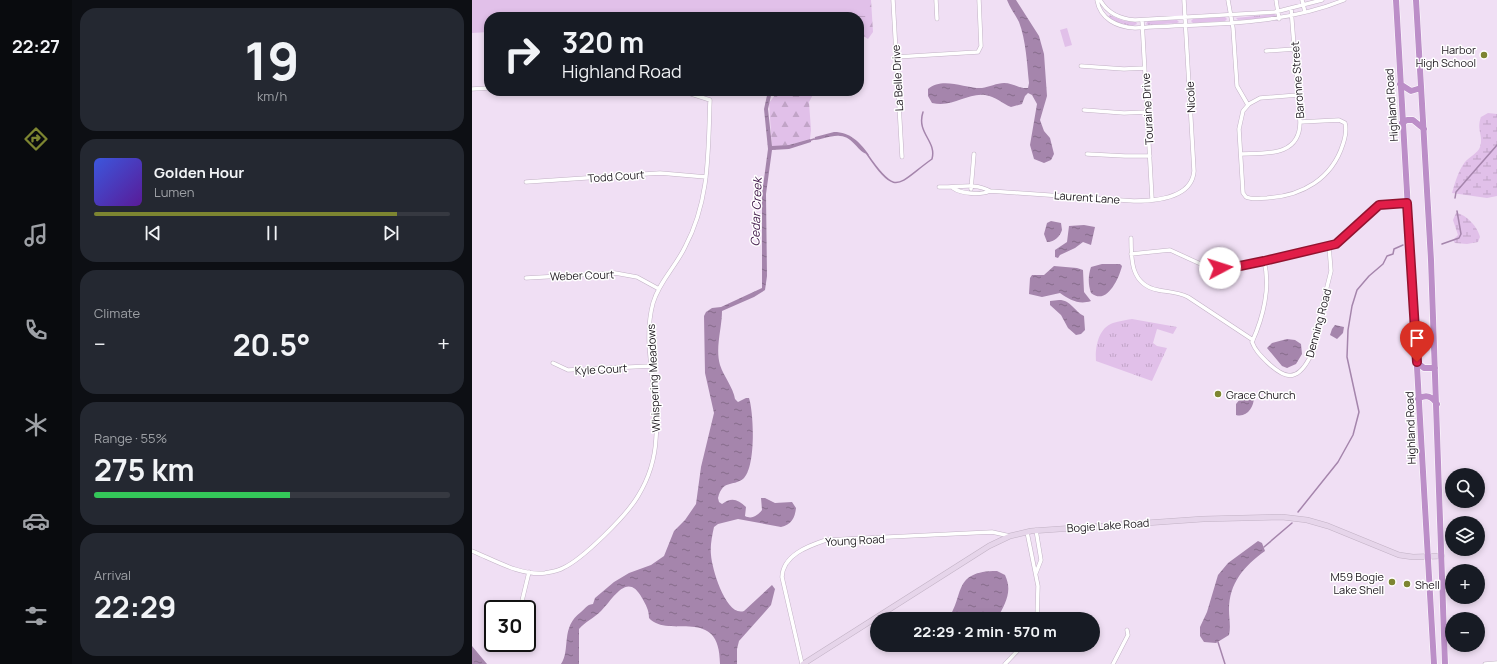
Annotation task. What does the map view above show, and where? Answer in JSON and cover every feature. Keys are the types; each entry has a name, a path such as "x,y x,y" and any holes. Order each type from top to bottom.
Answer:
{"highway":[{"name":"Highland Road","path":"1396,0 1434,664"},
{"path":"1416,0 1436,368 1445,664"},
{"path":"1400,84 1411,91 1421,88"},
{"path":"1402,123 1407,120 1413,120 1424,129"},
{"path":"1417,362 1424,368 1436,368"},
{"path":"1418,398 1430,396 1437,404"}],"main road":[{"name":"Bogie Lake Road","path":"802,664 983,550 1010,536 1036,530 1246,517 1282,517 1307,520 1328,526 1396,554 1410,557 1442,556"}],"street":[{"name":"La Belle Drive","path":"893,0 902,156"},
{"path":"936,0 937,19"},
{"path":"896,57 976,52 981,49 979,0"},
{"path":"1097,0 1101,12 1110,21 1125,27 1279,19 1344,0"},
{"path":"1100,0 1105,8 1117,16 1128,20 1278,12 1322,0"},
{"name":"Nicole","path":"1184,0 1194,171 1192,182 1184,191"},
{"path":"1228,0 1232,22 1237,86 1248,105"},
{"path":"1276,0 1279,19"},
{"path":"1302,0 1305,12"},
{"name":"Baronne Street","path":"1241,154 1274,152 1286,149 1296,139 1300,122 1293,16 1291,8"},
{"name":"Touraine Drive","path":"1142,20 1152,199"},
{"path":"1266,50 1295,49"},
{"path":"1082,66 1120,69 1144,68"},
{"path":"472,89 484,88"},
{"path":"1298,95 1263,98 1248,105 1242,114 1239,124 1244,195 1250,199 1280,197 1297,193 1316,182 1332,167 1343,142 1345,123 1339,120 1300,122"},
{"name":"Whispering Meadows","path":"472,551 529,572 546,573 562,569 574,562 621,518 638,497 647,479 654,458 656,437 649,325 653,303 659,289 686,247 703,201 706,177 710,100 698,96"},
{"path":"1084,110 1124,113 1147,112"},
{"path":"971,192 974,154"},
{"path":"1086,154 1150,156"},
{"name":"Todd Court","path":"526,182 660,173 706,177"},
{"name":"Laurent Lane","path":"939,187 953,188 958,186 985,188 990,191"},
{"name":"Laurent Lane","path":"953,188 957,191 985,193 990,191 1130,200 1152,199 1184,191"},
{"path":"1131,254 1170,250 1205,266 1220,268 1235,267 1336,244 1379,205 1407,203"},
{"name":"Denning Road","path":"1131,238 1131,254 1135,274 1143,285 1156,290 1181,294 1188,297 1252,340 1254,349 1277,372 1286,376 1296,374 1303,370 1309,359 1331,271 1329,246"},
{"path":"1252,340 1258,328 1267,287 1264,261"},
{"name":"Weber Court","path":"526,278 615,273 637,277 659,289"},
{"name":"Kyle Court","path":"552,363 568,370 651,366"},
{"path":"1036,530 1041,560 1036,574"},
{"name":"Young Road","path":"802,664 783,585 782,570 794,555 804,548 826,540 992,532 1010,536"},
{"path":"1027,532 1036,574 1037,612"},
{"path":"522,600 529,572"},
{"path":"1113,664 1128,635 1127,630"},
{"path":"1005,664 1016,652"},
{"path":"1485,664 1497,663"}],"green space":[{"path":"472,0 869,0 870,16 864,16 864,12 484,12 484,32 472,33"},
{"path":"788,0 871,0 873,32 868,39 864,36 864,12 784,12"},
{"path":"1109,15 1124,21 1136,22 1137,24 1130,26 1123,25 1109,18"},
{"path":"1276,15 1274,18 1238,20 1236,18"},
{"path":"1225,17 1227,19 1225,21 1193,23 1191,21 1193,19"},
{"path":"1177,20 1179,22 1177,23 1146,24 1148,21"},
{"path":"1067,28 1072,45 1065,47 1060,30"},
{"path":"774,96 812,96 809,102 811,130 810,139 789,145 772,147 769,103"},
{"path":"1488,113 1497,114 1497,196 1487,198 1452,193 1460,169 1480,147 1481,140 1479,126 1481,117"},
{"path":"1456,213 1467,218 1474,225 1480,237 1478,242 1467,244 1455,243 1453,240 1458,235 1453,220"},
{"path":"1132,319 1177,327 1173,334 1157,329 1153,343 1157,346 1167,348 1152,381 1096,361 1098,339 1104,329 1113,323"}],"water":[{"path":"1007,0 1016,0 1039,36 1044,54 1047,96 1040,120 1044,131 1050,138 1054,154 1051,160 1044,163 1034,159 1030,145 1037,104 1032,95 1028,93 1022,104 1011,107 985,95 972,96 946,104 932,103 928,96 928,89 934,85 947,83 982,88 1004,83 1022,88 1028,88 1029,83 1023,36 1019,22"},
{"path":"767,96 771,96 768,109 772,146 789,145 810,139 811,142 789,149 772,150 766,194 767,276 765,290 754,297 722,311 718,345 720,365 735,399 738,402 749,398 752,416 753,440 750,464 747,473 743,479 728,484 722,488 718,498 719,502 722,504 728,500 740,502 746,507 745,516 748,517 757,515 762,510 761,498 765,498 775,503 792,502 796,508 795,515 790,523 781,527 738,519 718,524 714,527 711,541 711,552 717,580 726,600 731,607 737,611 744,611 772,585 775,589 771,605 739,641 737,649 737,664 720,664 718,646 712,635 703,629 658,624 649,618 646,605 636,590 631,587 625,587 579,629 579,664 561,664 564,658 570,624 575,618 587,606 593,604 595,598 614,582 629,573 651,565 664,556 674,531 685,520 696,504 701,467 714,413 705,373 704,316 706,312 712,308 721,307 762,288 762,194 768,149 764,109"},
{"path":"840,132 850,136 862,146 869,155 861,151 845,137 833,136 814,140 815,137"},
{"path":"1051,221 1061,223 1062,230 1057,238 1047,242 1044,234 1047,223"},
{"path":"1084,225 1095,227 1091,245 1083,242 1075,248 1060,255 1058,258 1055,257 1055,250 1067,242 1069,226"},
{"path":"1102,264 1120,264 1122,266 1111,289 1102,296 1097,296 1091,293 1089,274 1091,267"},
{"path":"1054,266 1083,270 1084,292 1091,301 1075,301 1060,293 1042,297 1029,294 1030,278 1032,275 1044,275"},
{"path":"1059,300 1067,302 1084,316 1085,330 1081,334 1076,335 1068,328 1061,315 1050,305 1050,301"},
{"path":"1335,325 1344,327 1343,333 1337,339 1330,335"},
{"path":"1287,339 1295,340 1301,344 1302,354 1296,364 1287,368 1282,366 1267,348 1272,343"},
{"path":"1245,393 1254,397 1253,404 1247,413 1243,415 1236,415 1236,404"},
{"path":"1258,541 1262,543 1265,551 1244,569 1235,583 1232,592 1229,610 1229,635 1216,643 1204,642 1200,636 1200,627 1207,612 1218,575 1228,563"},
{"path":"997,571 1005,575 1008,592 1001,612 952,612 962,586 966,580 973,575 983,572"},
{"path":"472,646 487,664 472,664"}],"waterway":[{"path":"867,154 885,177 892,182 904,180 911,175 932,159 932,147 922,126 923,112"},
{"path":"1455,198 1456,192 1497,145"},
{"path":"1442,244 1459,238 1461,234 1457,211"},
{"path":"1298,512 1338,462 1353,435 1359,412 1347,357 1348,330 1352,306 1357,290 1369,276 1383,264 1387,256 1393,254 1394,249 1403,245"},
{"path":"1264,547 1292,523"},
{"path":"1218,642 1225,664"}],"place":[{"name":"Harbor High School","path":"1484,55"},
{"name":"Grace Church","path":"1218,394"},
{"name":"M59 Bogie Lake Shell","path":"1392,582"},
{"name":"Shell","path":"1407,584"}],"route":[{"path":"1220,268 1235,267 1336,244 1370,211 1379,205 1407,203 1417,362"}],"water label":[{"name":"Cedar Creek","path":"756,212"}]}
